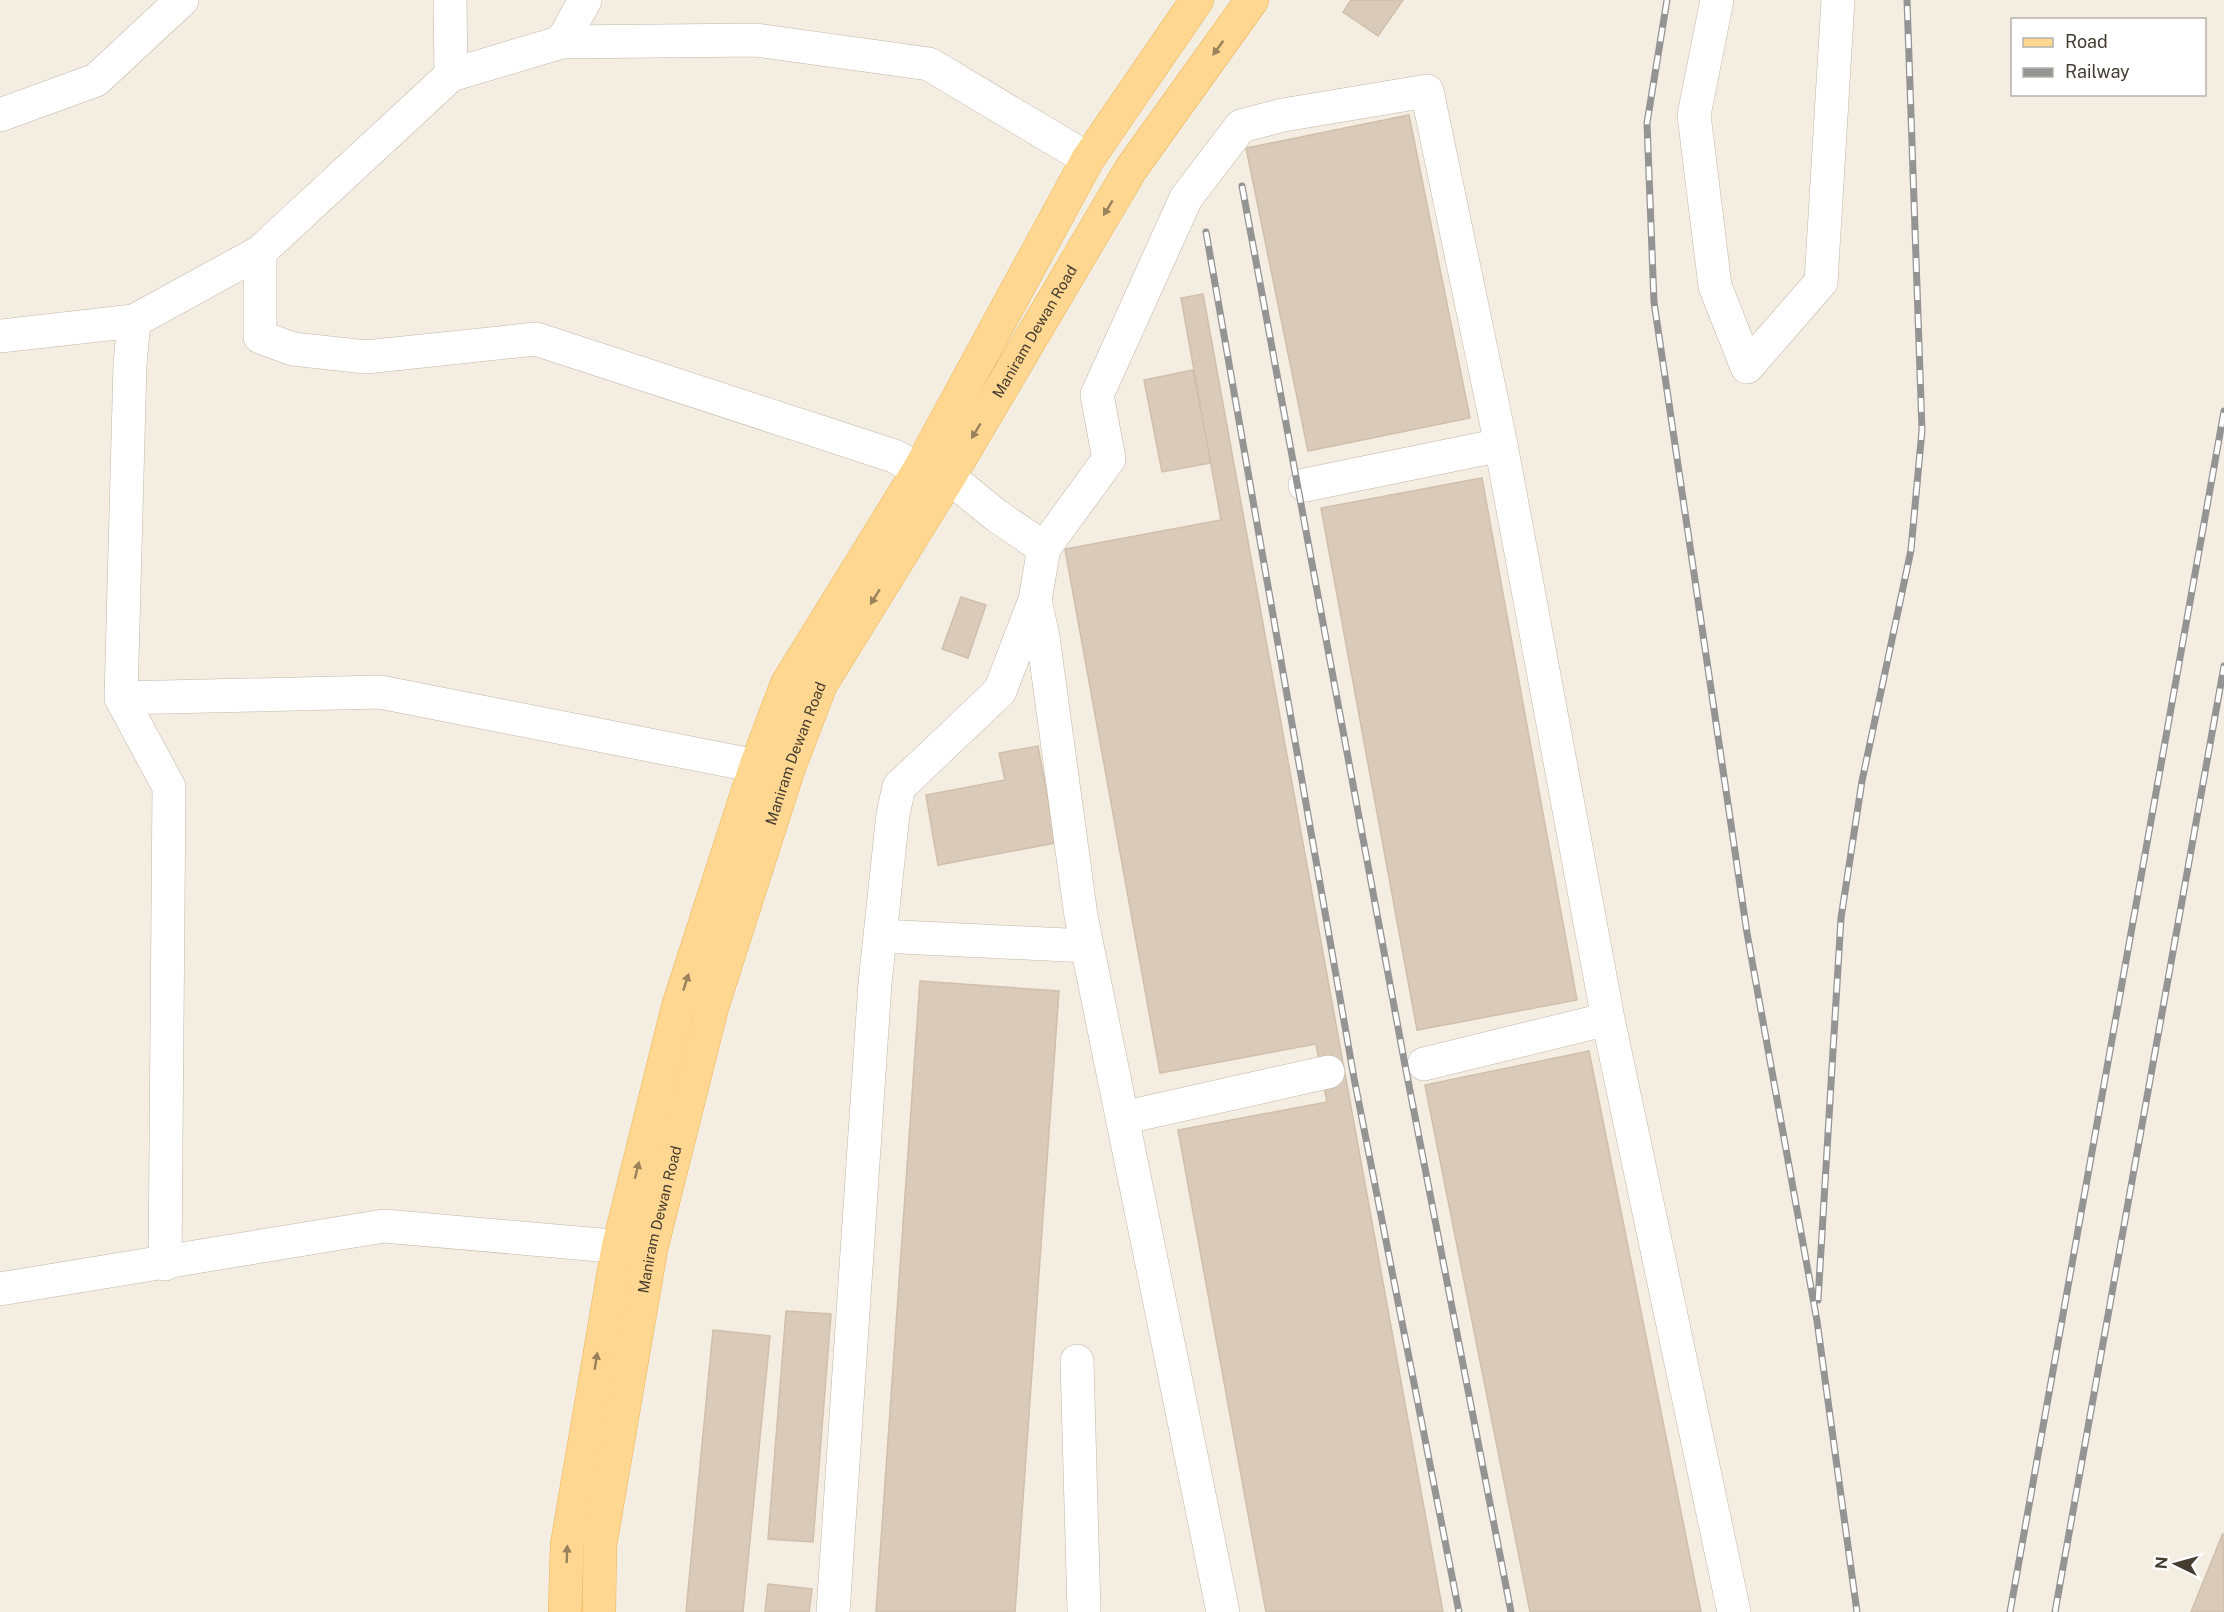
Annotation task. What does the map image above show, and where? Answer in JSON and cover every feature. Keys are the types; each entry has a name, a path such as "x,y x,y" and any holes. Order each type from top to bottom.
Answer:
{"main road":[{"name":"Maniram Dewan Road","path":"599,1612 600,1545 651,1249 712,1007 789,766 821,684 934,474 1088,159 1197,0"},
{"name":"Maniram Dewan Road","path":"565,1612 567,1545 618,1248 678,1006 756,766 787,684 934,474 1131,169 1252,0"}],"street":[{"path":"0,115 96,80 182,0"},
{"path":"450,0 451,75"},
{"path":"562,42 585,0"},
{"path":"1717,0 1694,115 1715,286 1747,367 1821,282 1838,0"},
{"path":"0,336 134,321 260,252 451,75 562,42 756,40 929,64 1088,159"},
{"path":"833,1612 880,936 893,814 899,787 1000,691 1035,600 1044,548 1109,459 1097,395 1186,198 1241,126 1283,114 1427,91 1501,445 1608,1019 1734,1612"},
{"path":"260,252 260,337 294,349 366,357 536,339 894,456 934,474 1044,548"},
{"path":"134,321 130,363 122,698 169,787 165,1264"},
{"path":"1305,485 1501,445"},
{"path":"1035,600 1043,637 1080,916 1223,1612"},
{"path":"122,698 380,692 756,766"},
{"path":"880,936 1087,946"},
{"path":"1424,1064 1608,1019"},
{"path":"1122,1118 1328,1072"},
{"path":"0,1289 165,1264 384,1226 618,1248 651,1249"},
{"path":"1077,1361 1084,1612"}],"building":[{"path":"1351,0 1403,0 1378,36 1343,12"},
{"path":"1409,115 1470,418 1308,451 1246,148"},
{"path":"1203,294 1443,1612 1266,1612 1178,1130 1327,1102 1316,1044 1160,1073 1065,549 1221,520 1181,298"},
{"path":"1193,370 1211,463 1162,472 1144,380"},
{"path":"1482,478 1577,1000 1417,1030 1321,508"},
{"path":"961,597 986,605 968,658 942,649"},
{"path":"1038,746 1056,843 938,865 926,795 1005,780 999,753"},
{"path":"920,981 1059,991 1015,1612 876,1612"},
{"path":"1589,1051 1701,1612 1530,1612 1425,1085"},
{"path":"786,1311 831,1314 813,1542 768,1539"},
{"path":"713,1330 770,1336 743,1612 686,1612"},
{"path":"2223,1533 2224,1612 2191,1612"},
{"path":"768,1584 812,1589 809,1612 765,1612"}],"railway":[{"path":"1667,0 1647,123 1654,302 1747,933 1817,1321 1857,1612"},
{"path":"1818,1300 1841,918 1862,781 1911,550 1922,430 1907,0"},
{"path":"1242,186 1405,1065 1511,1612"},
{"path":"1206,232 1354,1078 1459,1612"},
{"path":"2010,1612 2224,411"},
{"path":"2055,1612 2224,666"}]}
